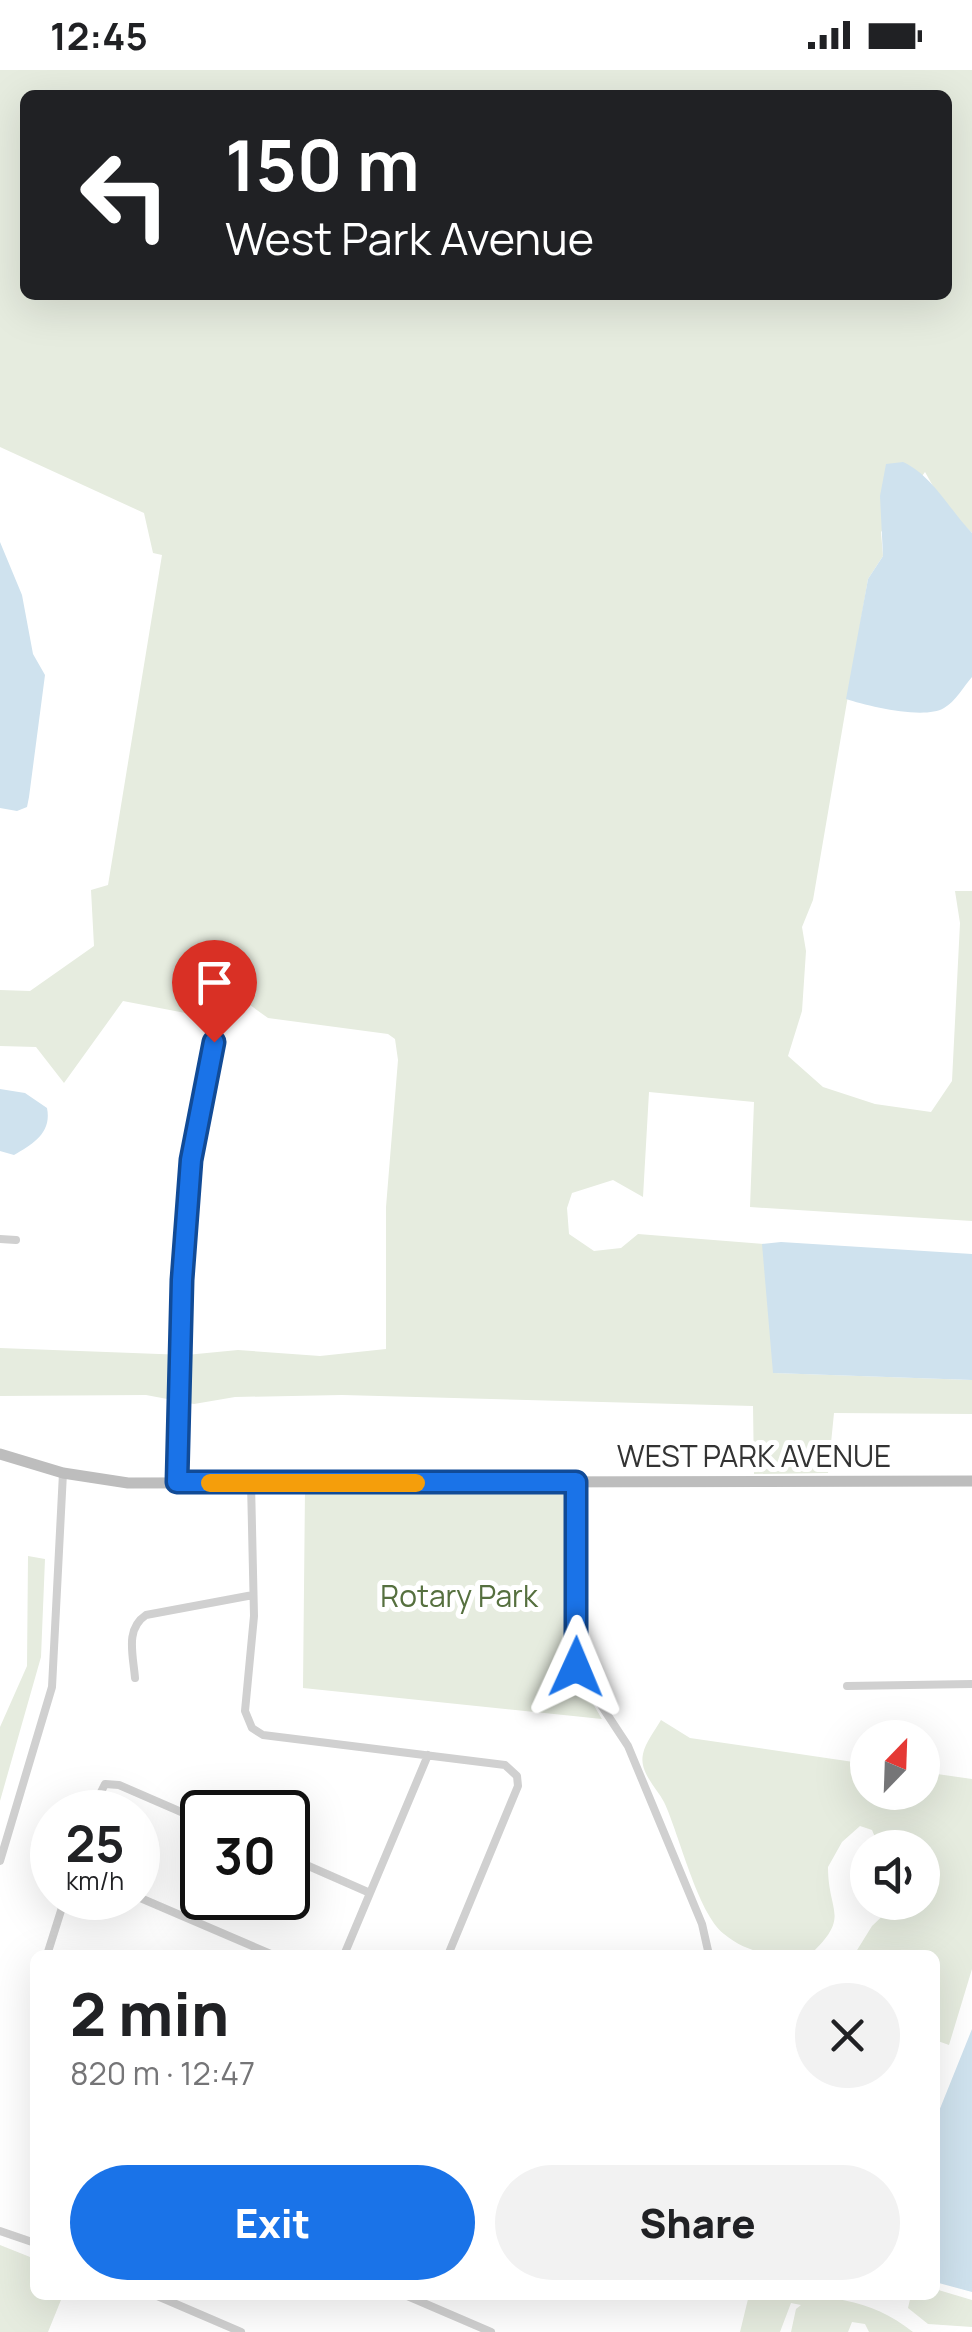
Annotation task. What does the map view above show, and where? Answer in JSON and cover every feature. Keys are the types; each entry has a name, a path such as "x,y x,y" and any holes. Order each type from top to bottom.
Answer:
{"street":[{"path":"177,1482 182,1280 191,1160 214,1042"},
{"path":"0,1239 16,1240"},
{"name":"WEST PARK AVENUE","path":"0,1454 63,1473 128,1482 972,1482"},
{"path":"0,1861 52,1687 63,1473"},
{"path":"576,1482 576,1667 628,1746 702,1924 708,1950"},
{"path":"251,1484 254,1646 245,1712 252,1728 263,1735 505,1765 518,1776 518,1786 450,1950"},
{"path":"135,1678 135,1622 146,1616 253,1595"},
{"path":"847,1686 972,1684"},
{"path":"346,1950 428,1754"},
{"path":"102,1790 105,1784 130,1790"},
{"path":"310,1867 370,1893"},
{"path":"160,1906 261,1950"},
{"path":"49,1950 58,1920"},
{"path":"0,2231 30,2242"},
{"path":"167,2300 241,2332"},
{"path":"417,2300 492,2332"}],"green space":[{"path":"0,70 972,70 972,533 942,502 925,472 881,532 883,556 868,579 813,900 802,927 806,951 802,1011 788,1056 823,1087 875,1104 931,1112 952,1081 960,923 955,891 972,891 972,1221 750,1207 754,1102 649,1092 643,1197 613,1180 572,1193 567,1208 569,1234 594,1251 621,1248 638,1234 765,1244 774,1373 972,1380 972,1414 834,1413 828,1473 754,1474 753,1406 342,1395 235,1397 194,1404 146,1395 0,1396 0,1348 186,1355 238,1350 320,1356 386,1349 386,1207 398,1060 395,1039 388,1034 268,1018 243,1000 201,1016 123,1001 64,1083 36,1047 0,1046 0,990 30,991 94,946 91,890 108,885 162,555 153,553 144,513 0,447"},
{"name":"Rotary Park","path":"305,1489 568,1491 571,1667 602,1719 303,1688"},
{"path":"28,1556 45,1559 41,1657 0,1801 0,1727 27,1666"},
{"path":"661,1720 690,1738 850,1762 850,1810 940,1810 940,1774 972,1779 972,1969 949,2045 940,2042 940,1950 857,1950 878,1920 940,1920 940,1830 872,1830 860,1826 850,1830 828,1867 834,1922 823,1941 815,1950 752,1950 724,1934 705,1909 664,1802 643,1767 644,1750"},
{"path":"0,2245 30,2257 30,2300 61,2300 48,2332 0,2332"},
{"path":"940,2290 972,2300 972,2327 928,2324 908,2308 910,2300 940,2300"},
{"path":"748,2300 842,2300 875,2309 913,2332 869,2332 865,2324 852,2322 848,2332 791,2332 796,2309 801,2305 791,2303 780,2332 740,2332"}],"water":[{"path":"903,462 932,484 972,533 972,677 944,708 923,713 846,699 868,579 883,556 880,496 886,464"},
{"path":"0,542 22,595 33,654 45,675 27,807 17,811 0,808"},
{"path":"0,1089 25,1093 47,1108 44,1131 14,1155 0,1151"},
{"path":"762,1244 972,1254 972,1380 773,1373"},
{"path":"972,2029 972,2292 940,2283 940,2109"}],"slow traffic":[{"path":"210,1483 416,1483"}],"route":[{"path":"214,1042 191,1160 182,1280 177,1482 576,1482 576,1667"}]}
